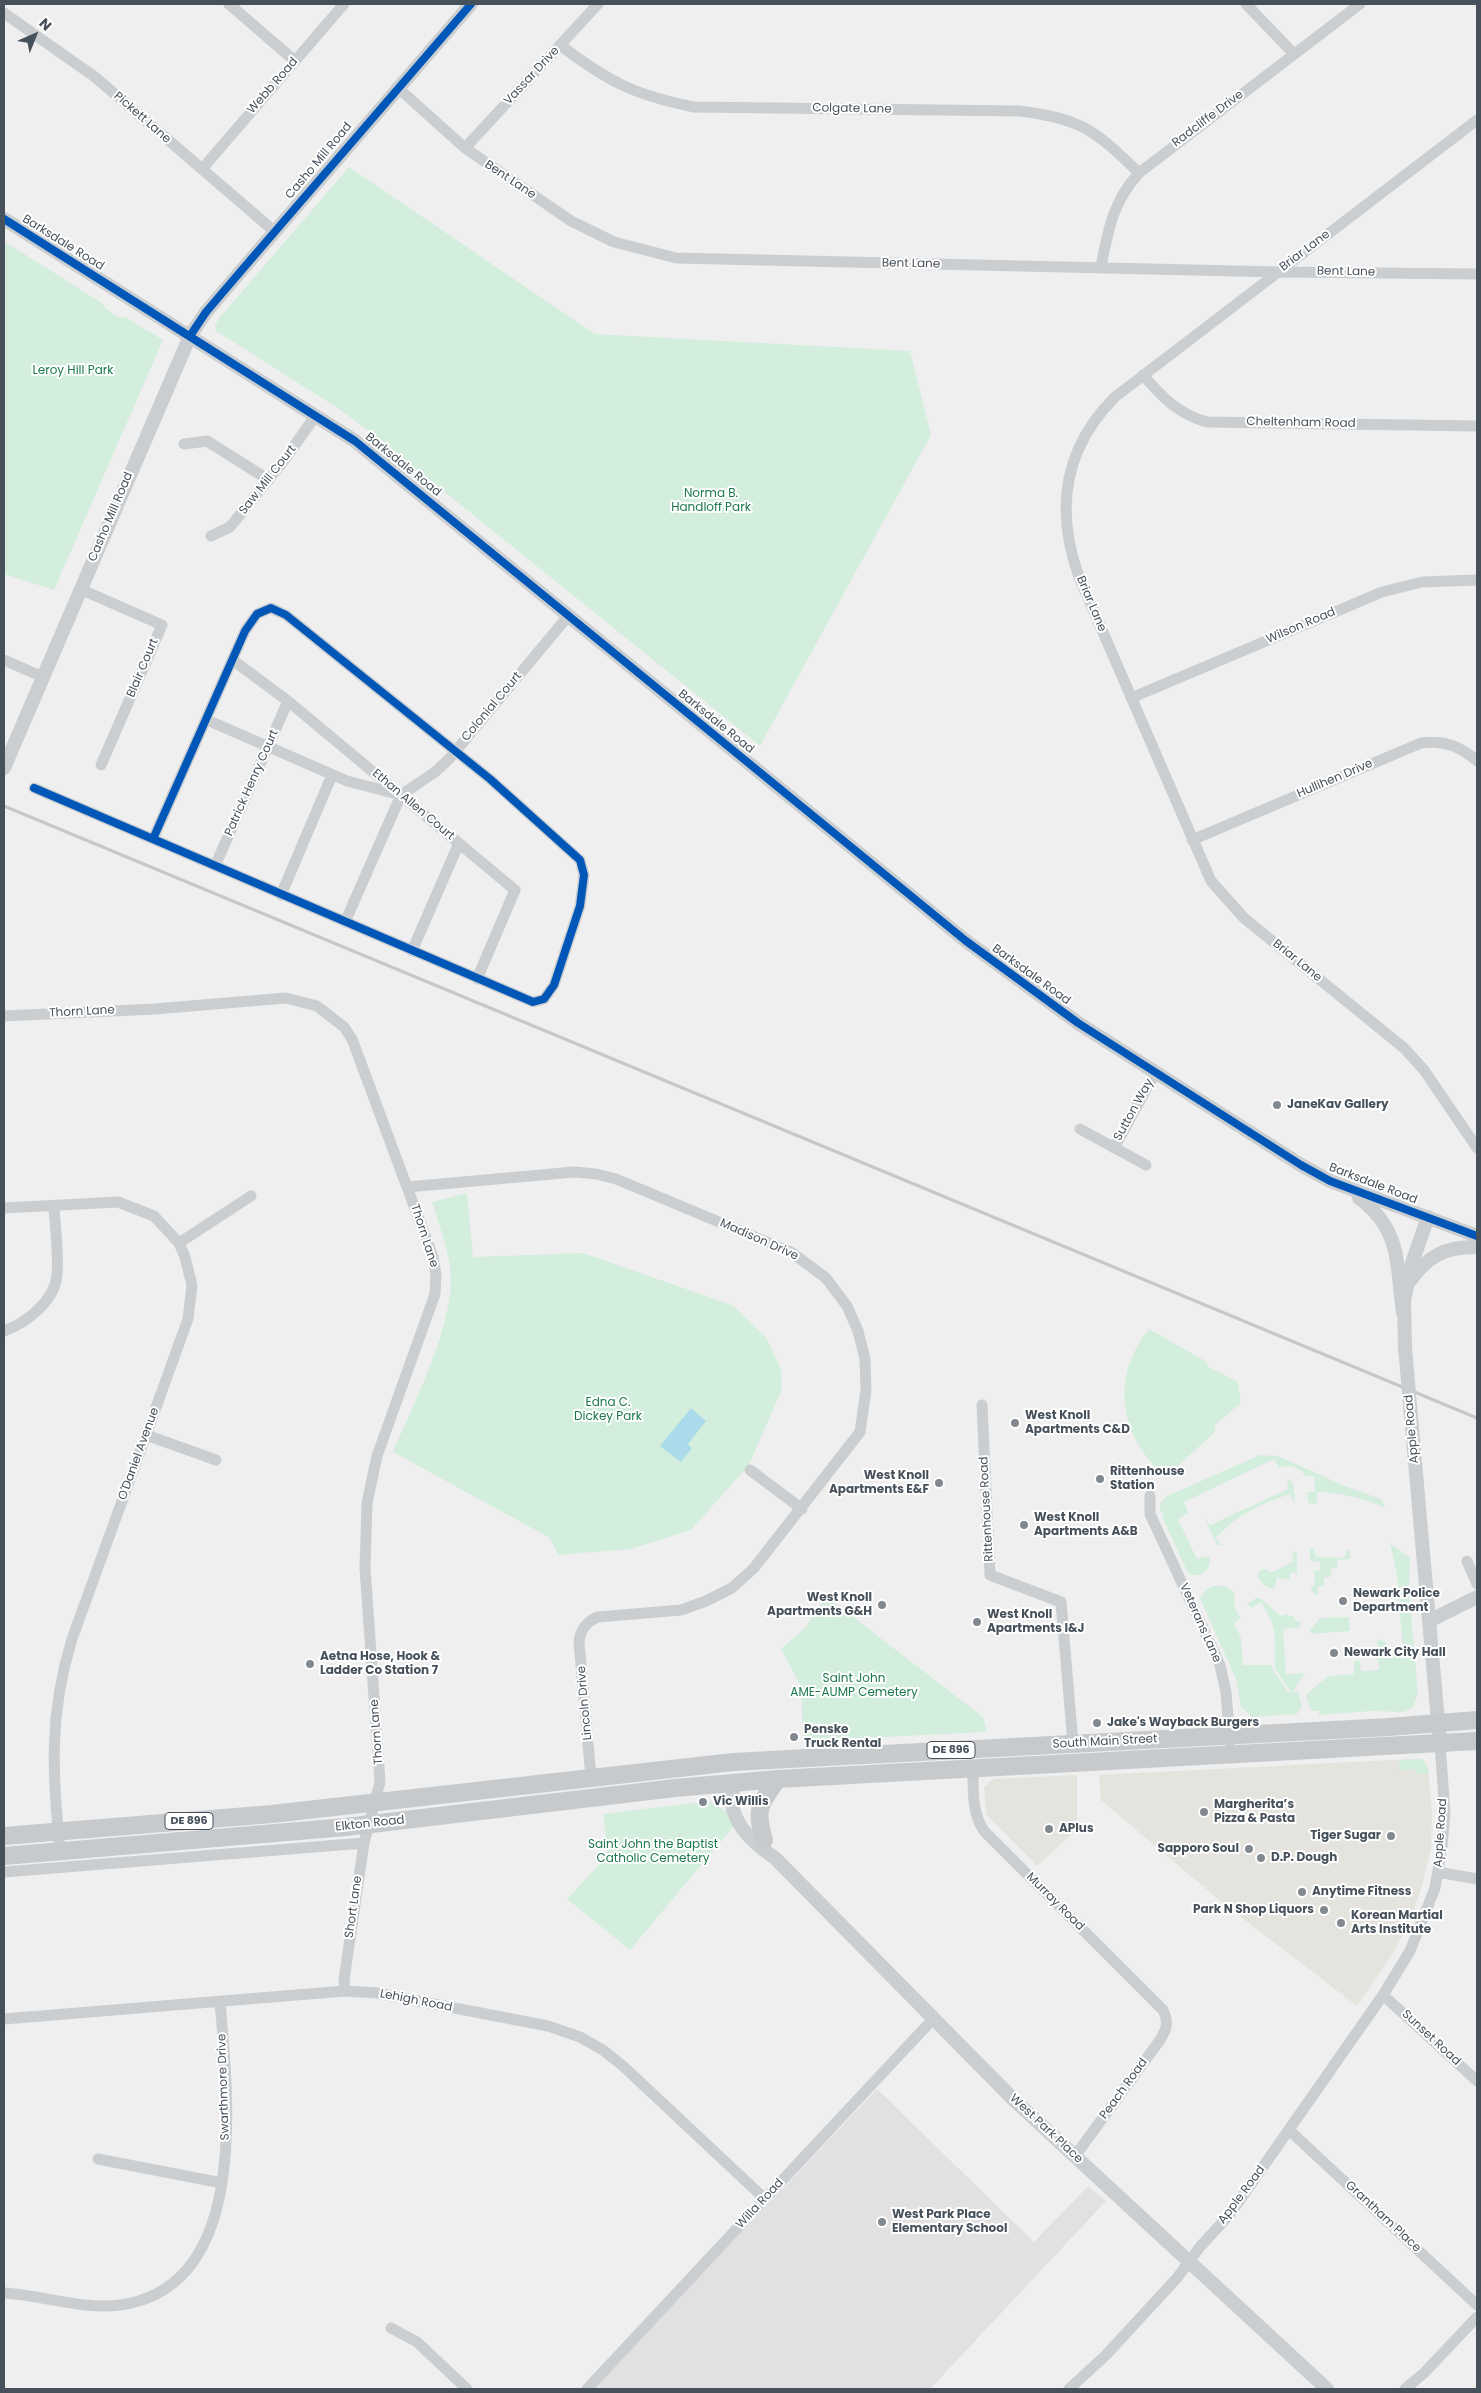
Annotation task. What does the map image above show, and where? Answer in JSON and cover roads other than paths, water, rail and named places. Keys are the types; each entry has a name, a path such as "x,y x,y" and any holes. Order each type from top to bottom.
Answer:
{"main road":[{"name":"South Main Street","path":"733,1762 1229,1736 1477,1720"},
{"name":"South Main Street","path":"735,1782 1477,1741"},
{"path":"1081,1763 1099,1742"},
{"path":"1052,1764 1073,1744"},
{"name":"Elkton Road","path":"4,1836 272,1814 592,1776 733,1762"},
{"path":"764,1840 758,1820 759,1810 778,1779"},
{"name":"Elkton Road","path":"4,1856 369,1824 735,1782"}],"street":[{"path":"228,4 295,61"},
{"name":"Webb Road","path":"202,169 344,4"},
{"name":"Casho Mill Road","path":"4,768 190,336 206,312 470,4"},
{"name":"Vassar Drive","path":"466,148 598,4"},
{"path":"1246,4 1294,54"},
{"name":"Radcliffe Drive","path":"1101,267 1113,210 1128,184 1139,173 1360,4"},
{"name":"Pickett Lane","path":"4,13 87,70 274,232"},
{"name":"Colgate Lane","path":"560,45 599,74 631,91 657,100 694,107 1019,112 1053,115 1086,127 1111,145 1139,173"},
{"name":"Bent Lane","path":"397,87 466,148 586,230 614,242 662,255 719,260 1278,272 1477,274"},
{"name":"Briar Lane","path":"1477,120 1115,397 1090,427 1081,443 1069,476 1065,516 1073,561 1211,881 1231,906 1404,1048 1424,1070 1477,1148"},
{"name":"Barksdale Road","path":"4,219 316,415 379,459 966,941 1050,1004 1275,1150 1330,1181 1477,1236"},
{"name":"Cheltenham Road","path":"1143,375 1176,409 1190,417 1207,422 1477,426"},
{"name":"Saw Mill Court","path":"211,536 230,528 269,480 316,415"},
{"path":"184,444 207,441 269,480"},
{"name":"Wilson Road","path":"1131,698 1382,592 1422,582 1477,580"},
{"name":"Blair Court","path":"80,589 162,625 102,764"},
{"path":"34,788 532,1002 544,999 554,985 580,906 584,875 580,860 558,838 455,752 277,609 263,610 251,621 154,839"},
{"name":"Colonial Court","path":"401,795 435,772 455,752 569,615"},
{"path":"4,660 43,677"},
{"name":"Ethan Allen Court","path":"234,661 288,701 515,890 477,979"},
{"name":"Patrick Henry Court","path":"215,866 288,701"},
{"path":"207,720 332,775 401,795 346,922"},
{"name":"Hullihen Drive","path":"1192,840 1422,743 1445,743 1458,746 1477,761"},
{"path":"281,895 332,775"},
{"path":"412,951 459,843"},
{"name":"Thorn Lane","path":"4,1016 155,1009 286,998 317,1006 344,1027 352,1039 433,1257 436,1275 435,1294 377,1456 367,1503 365,1553 380,1782 369,1824"},
{"name":"Sutton Way","path":"1114,1148 1155,1073"},
{"name":"Sutton Way","path":"1080,1129 1146,1165"},
{"name":"Madison Drive","path":"407,1186 479,1178 574,1172 596,1174 616,1179 791,1252 811,1266 837,1291 847,1306 858,1331 865,1359 866,1390 860,1432 802,1509 754,1568 732,1588 706,1601 681,1610 598,1617 591,1620 582,1631"},
{"path":"1330,1181 1374,1209 1392,1235 1403,1313"},
{"path":"179,1243 251,1196"},
{"name":"O'Daniel Avenue","path":"4,1208 118,1202 154,1216 179,1243 189,1270 191,1303 188,1319 72,1639 62,1675 53,1748 60,1852"},
{"path":"4,1332 39,1310 51,1294 57,1277 54,1206"},
{"name":"Apple Road","path":"1068,2389 1106,2356 1177,2278 1230,2214 1383,1995 1416,1938 1429,1905 1438,1872 1445,1813 1403,1313 1407,1286 1428,1217"},
{"path":"1407,1286 1417,1271 1433,1256 1461,1246 1477,1248"},
{"name":"Rittenhouse Road","path":"982,1404 990,1574 1061,1602 1073,1744"},
{"path":"146,1435 216,1460"},
{"path":"750,1470 802,1509"},
{"name":"Veterans Lane","path":"1150,1496 1150,1514 1220,1665 1226,1692 1230,1756"},
{"path":"1467,1561 1477,1584"},
{"path":"1429,1621 1477,1597"},
{"name":"Lincoln Drive","path":"582,1631 579,1642 592,1776"},
{"name":"West Park Place","path":"733,1762 735,1782 732,1802 742,1827 759,1847 775,1858 1013,2099 1327,2389"},
{"name":"Murray Road","path":"973,1769 973,1792 977,1820 984,1831 1163,2010 1168,2020"},
{"name":"West Park Place","path":"735,1782 750,1821 775,1858"},
{"name":"Short Lane","path":"345,1991 344,1980 364,1843 369,1824"},
{"name":"Elkton Road","path":"4,1872 364,1843"},
{"path":"1438,1872 1477,1879"},
{"name":"Lehigh Road","path":"4,2019 345,1991 377,1993 548,2026 580,2037 603,2050 623,2066 765,2199"},
{"name":"Sunset Road","path":"1383,1995 1477,2082"},
{"name":"Swarthmore Drive","path":"4,2293 103,2306 131,2302 159,2292 193,2263 207,2239 222,2183 227,2133 226,2071 220,2002"},
{"name":"Willa Road","path":"587,2389 933,2019"},
{"name":"Peach Road","path":"1075,2156 1160,2040 1168,2026 1168,2020"},
{"name":"Grantham Place","path":"1289,2130 1477,2305"},
{"path":"98,2159 222,2183"},
{"path":"1405,2389 1424,2373 1477,2317"},
{"path":"391,2328 417,2342 467,2389"}],"water":[{"path":"691,1408 706,1421 688,1444 692,1448 681,1462 660,1446"}],"railway":[{"path":"4,806 1477,1418"}],"place":[{"name":"JaneKav Gallery","path":"1277,1105"},
{"name":"West Knoll Apartments C&D","path":"1015,1423"},
{"name":"Rittenhouse Station","path":"1100,1479"},
{"name":"West Knoll Apartments E&F","path":"939,1483"},
{"name":"West Knoll Apartments A&B","path":"1024,1525"},
{"name":"Newark Police Department","path":"1343,1601"},
{"name":"West Knoll Apartments G&H","path":"882,1605"},
{"name":"West Knoll Apartments I&J","path":"977,1622"},
{"name":"Newark City Hall","path":"1334,1653"},
{"name":"Aetna Hose, Hook & Ladder Co Station 7","path":"310,1664"},
{"name":"Jake's Wayback Burgers","path":"1097,1723"},
{"name":"Penske Truck Rental","path":"794,1737"},
{"name":"Vic Willis","path":"703,1802"},
{"name":"Margherita’s Pizza & Pasta","path":"1204,1812"},
{"name":"APlus","path":"1049,1829"},
{"name":"Tiger Sugar","path":"1391,1836"},
{"name":"Sapporo Soul","path":"1249,1849"},
{"name":"D.P. Dough","path":"1261,1858"},
{"name":"Anytime Fitness","path":"1302,1892"},
{"name":"Park N Shop Liquors","path":"1324,1910"},
{"name":"Korean Martial Arts Institute","path":"1341,1923"},
{"name":"West Park Place Elementary School","path":"882,2222"}],"park label":[{"name":"Leroy Hill Park","path":"73,371"},
{"name":"Norma B. Handloff Park","path":"711,501"},
{"name":"Edna C. Dickey Park","path":"608,1410"},
{"name":"Saint John AME-AUMP Cemetery","path":"854,1686"},
{"name":"Saint John the Baptist Catholic Cemetery","path":"653,1852"}]}
